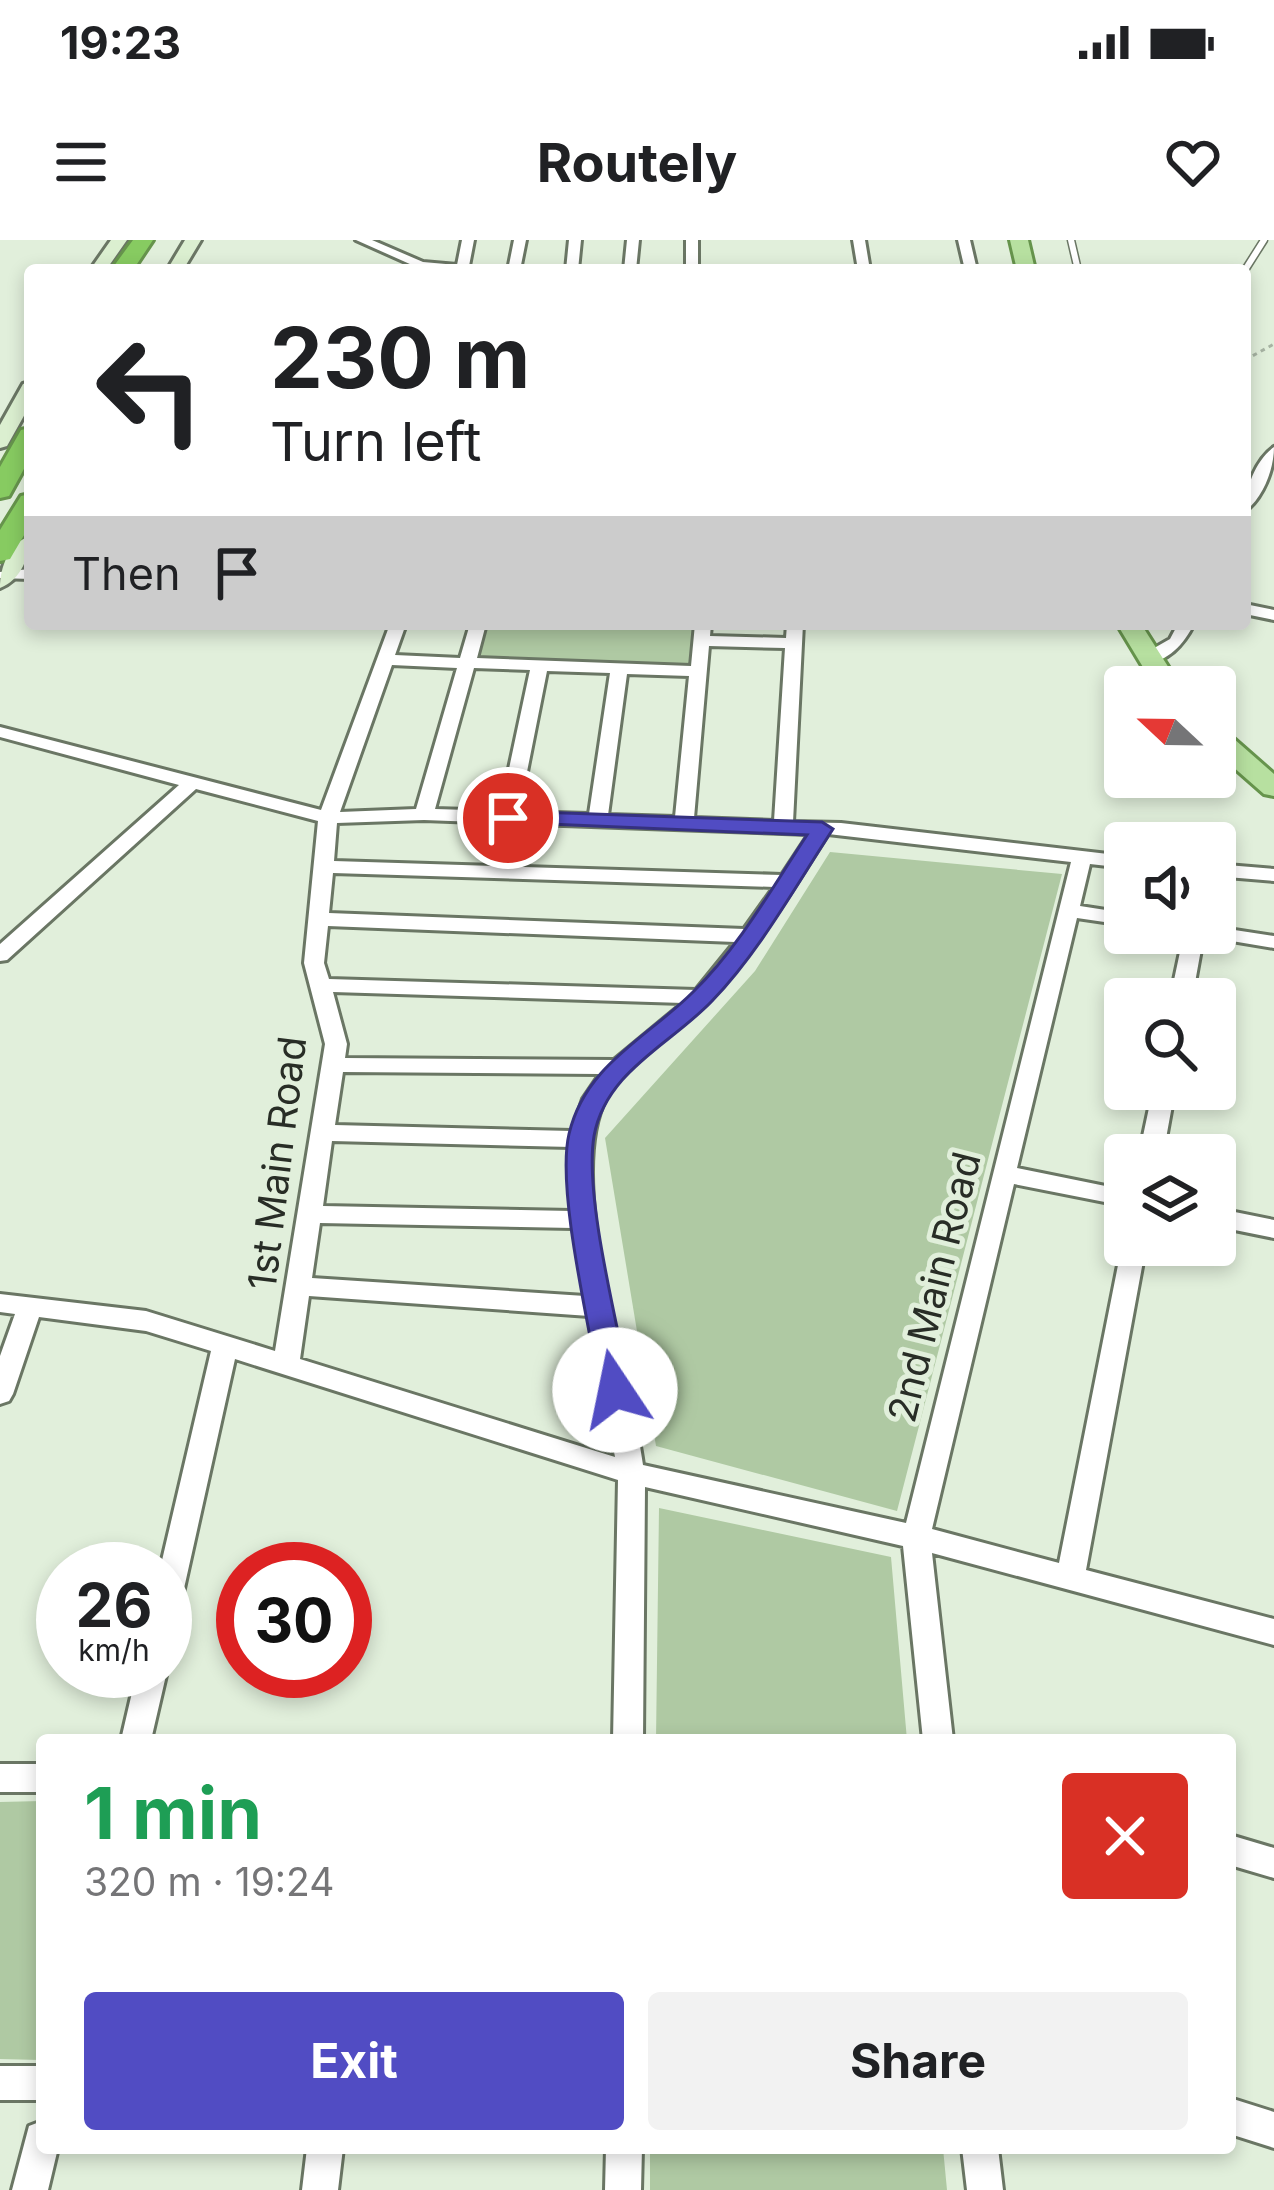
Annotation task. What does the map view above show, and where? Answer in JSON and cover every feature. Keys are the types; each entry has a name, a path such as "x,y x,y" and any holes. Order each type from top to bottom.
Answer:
{"highway":[{"path":"0,490 24,446"},
{"path":"2,570 24,517"}],"main road":[{"path":"1132,630 1154,666"},
{"path":"1236,755 1274,788"}],"street":[{"path":"362,240 403,259 432,264"},
{"path":"403,259 410,240"},
{"path":"0,442 24,399"},
{"path":"1251,495 1274,451"},
{"path":"2,570 24,548"},
{"name":"1st Main Road","path":"286,1364 336,1044 314,963 328,818 396,630"},
{"path":"424,814 476,630"},
{"path":"1148,658 1177,642 1183,630"},
{"path":"685,825 703,632 795,634 783,828"},
{"path":"385,660 699,671"},
{"path":"508,818 539,666"},
{"path":"598,821 620,668"},
{"path":"0,732 328,818 424,814 822,829 1104,861"},
{"path":"0,759 26,740"},
{"path":"0,955 190,785"},
{"path":"628,1734 631,1473 585,1220 580,1139 593,1100 618,1067 702,997 750,936 822,829"},
{"name":"2nd Main Road","path":"937,1734 916,1538 1081,859"},
{"path":"326,867 786,881"},
{"path":"1236,871 1274,874"},
{"path":"1069,910 1104,916"},
{"path":"319,919 750,936"},
{"path":"1236,936 1274,942"},
{"path":"320,985 702,997"},
{"path":"332,1065 618,1067"},
{"path":"322,1133 580,1139"},
{"path":"1004,1174 1104,1194"},
{"path":"310,1214 585,1220"},
{"path":"1236,1220 1274,1228"},
{"path":"1070,1579 1130,1266"},
{"path":"299,1286 600,1307"},
{"path":"0,1303 146,1321 631,1473 916,1538 1274,1632"},
{"path":"0,1394 30,1306"},
{"path":"181,1542 225,1345"},
{"path":"137,1734 146,1698"},
{"path":"0,1778 36,1778"},
{"path":"1236,1852 1274,1863"},
{"path":"0,2083 36,2083"},
{"path":"1236,2118 1274,2130"},
{"path":"29,2190 38,2154"},
{"path":"320,2190 325,2154"},
{"path":"623,2190 624,2154"},
{"path":"981,2154 985,2190"}],"green space":[{"path":"485,630 695,630 692,665 478,659"},
{"path":"830,852 1062,874 897,1511 656,1446 605,1138 755,971"},
{"path":"659,1508 891,1557 906,1734 656,1734"},
{"path":"36,1801 36,2060 0,2059 0,1802"},
{"path":"650,2154 944,2154 947,2190 650,2190"}],"route":[{"path":"508,818 822,829 743,948 702,997 618,1067 593,1100 580,1139 585,1220 615,1390"}]}
